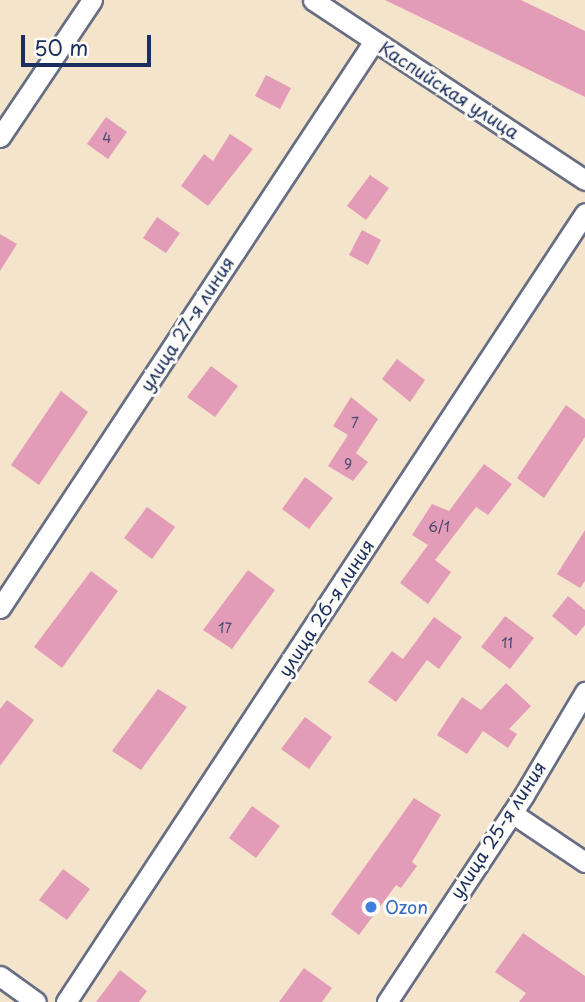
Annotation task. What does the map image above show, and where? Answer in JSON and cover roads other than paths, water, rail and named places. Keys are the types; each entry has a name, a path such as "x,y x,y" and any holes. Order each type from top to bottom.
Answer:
{"street":[{"path":"0,137 92,0"},
{"name":"Каспийская улица","path":"313,0 585,180"},
{"name":"улица 27-я линия","path":"0,608 374,41"},
{"name":"улица 26-я линия","path":"66,1002 585,213"},
{"name":"улица 25-я линия","path":"387,1002 512,813 585,692"},
{"path":"512,813 585,862"},
{"path":"0,976 36,1002"}],"place":[{"name":"Ozon","path":"371,907"}]}
